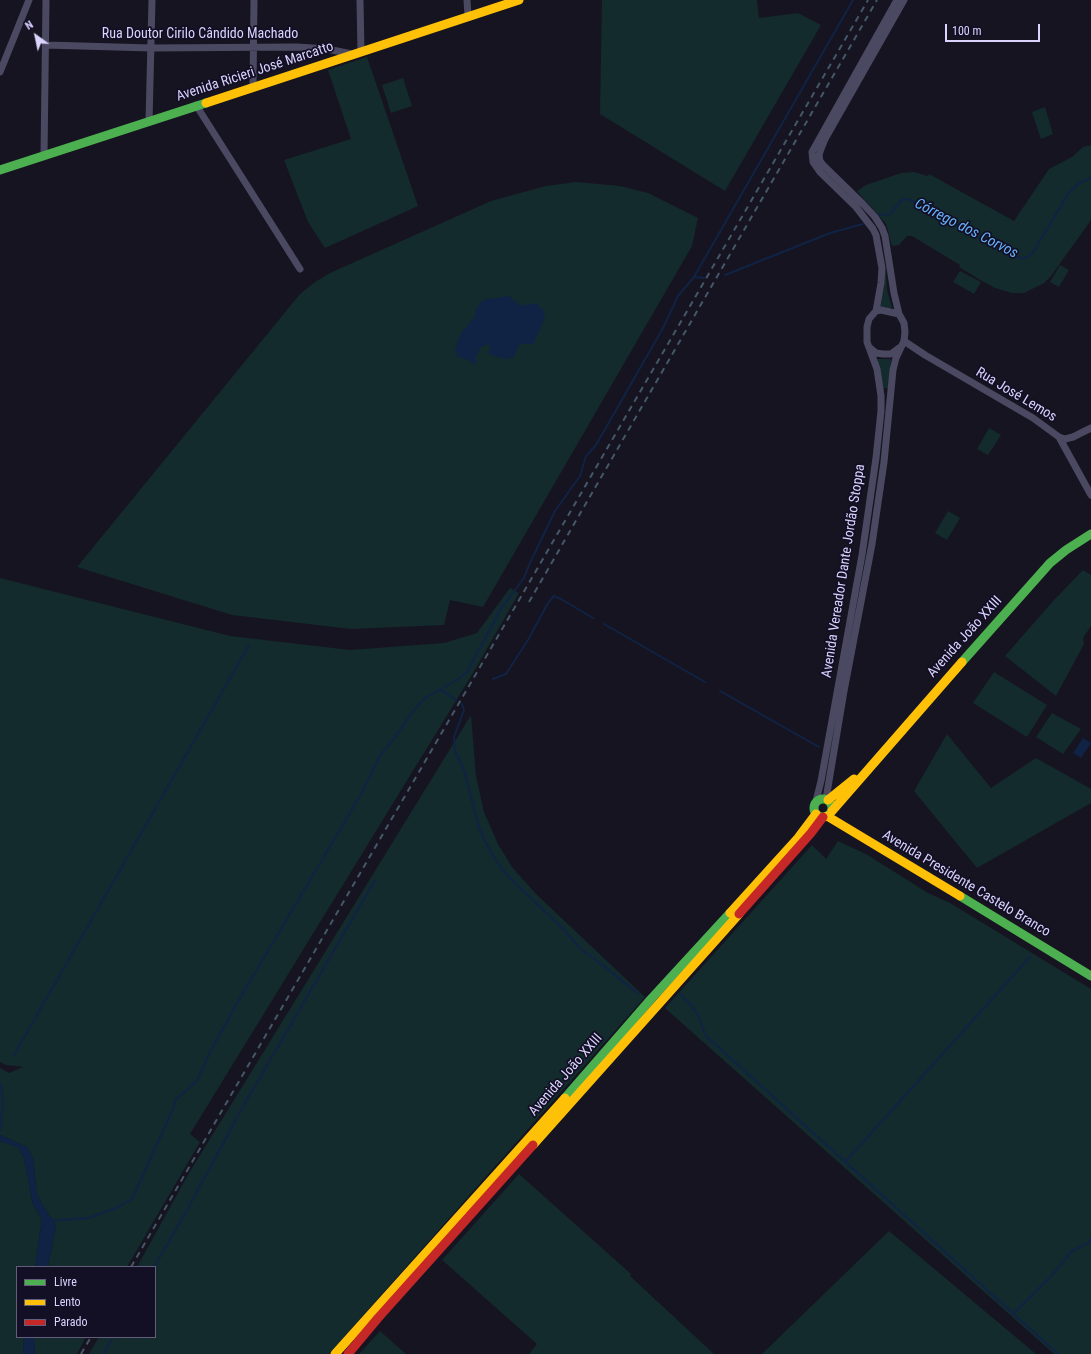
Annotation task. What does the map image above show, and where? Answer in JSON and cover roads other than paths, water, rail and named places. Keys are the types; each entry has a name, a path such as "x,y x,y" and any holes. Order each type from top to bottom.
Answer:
{"main road":[{"name":"Avenida Ricieri José Marcatto","path":"0,170 519,0"},
{"name":"Avenida João XXIII","path":"335,1354 550,1115 651,999 798,838 869,768 1050,563 1066,550 1091,534"},
{"name":"Avenida João XXIII","path":"348,1354 360,1338 811,833 823,812 819,800 827,800 869,768"},
{"path":"823,812 832,806 827,800"},
{"name":"Avenida Presidente Castelo Branco","path":"823,812 1091,976"}],"street":[{"path":"0,72 29,0"},
{"path":"44,156 46,0"},
{"path":"149,122 152,0"},
{"path":"254,0 254,87"},
{"path":"357,53 360,0"},
{"path":"467,0 468,16"},
{"name":"Avenida Vereador Dante Jordão Stoppa","path":"823,812 821,781 862,555 880,427 880,385 877,369 867,342 867,327 869,319 876,311 882,268 876,235 860,211 820,172 812,158 812,152 897,0"},
{"name":"Avenida Vereador Dante Jordão Stoppa","path":"827,800 844,691 872,544 884,462 893,370 902,344 904,323 899,314 894,294 885,236 882,228 875,217 863,204 827,170 820,161 819,155 825,140 904,0"},
{"name":"Rua Doutor Cirilo Cândido Machado","path":"46,45 151,48 254,47 327,49 357,53"},
{"path":"196,105 300,269"},
{"path":"876,311 881,310 899,314"},
{"path":"867,342 871,349 876,353 883,354 891,354 902,344"},
{"name":"Rua José Lemos","path":"902,344 1033,418 1059,437 1091,495"},
{"path":"1059,437 1073,437 1091,428"}],"water":[{"path":"509,296 521,306 536,303 543,310 545,316 533,344 519,344 514,357 506,359 488,354 491,348 488,344 481,347 475,358 477,364 458,357 455,350 461,333 475,317 476,309 483,300"},
{"path":"1083,738 1091,743 1081,758 1073,753"},
{"path":"0,1135 27,1147 33,1158 37,1196 56,1226 48,1266 35,1266 42,1219 33,1205 24,1158 18,1147 0,1141"},
{"path":"24,1338 34,1338 35,1354 23,1354"}],"waterway":[{"path":"50,1221 89,1218 116,1208 132,1199 173,1109 175,1100 197,1081 210,1052 237,1003 360,796 380,756 413,711 425,698 457,680 467,672 501,609 524,578 555,511 580,476 586,456 596,445 663,328 678,296 694,277 853,0"},
{"name":"Córrego dos Corvos","path":"879,215 890,214 902,200 908,199 1020,258 1026,258 1032,254 1068,194 1079,183 1091,178"},
{"name":"Córrego dos Corvos","path":"725,275 830,233 863,224"},
{"name":"Córrego dos Corvos","path":"694,277 704,278"},
{"path":"493,679 506,674 528,640 548,603 554,596 593,618"},
{"path":"604,624 705,682"},
{"path":"14,1055 249,645"},
{"path":"440,689 456,700"},
{"path":"720,691 819,747"},
{"path":"462,704 464,710 454,737 455,752 463,767 479,827 500,867 559,925 582,950 638,994"},
{"path":"155,1266 186,1212 241,1110 375,880"},
{"path":"845,1162 1030,957"},
{"path":"680,994 691,1005 698,1016 706,1036 1058,1354"},
{"path":"0,1131 3,1105 1,1084"},
{"path":"1013,1314 1053,1274 1072,1251 1090,1242 1091,1238"},
{"path":"104,1354 112,1338"}],"railway":[{"path":"132,1266 868,0"},
{"path":"529,602 877,0"},
{"path":"81,1354 90,1338"}]}
